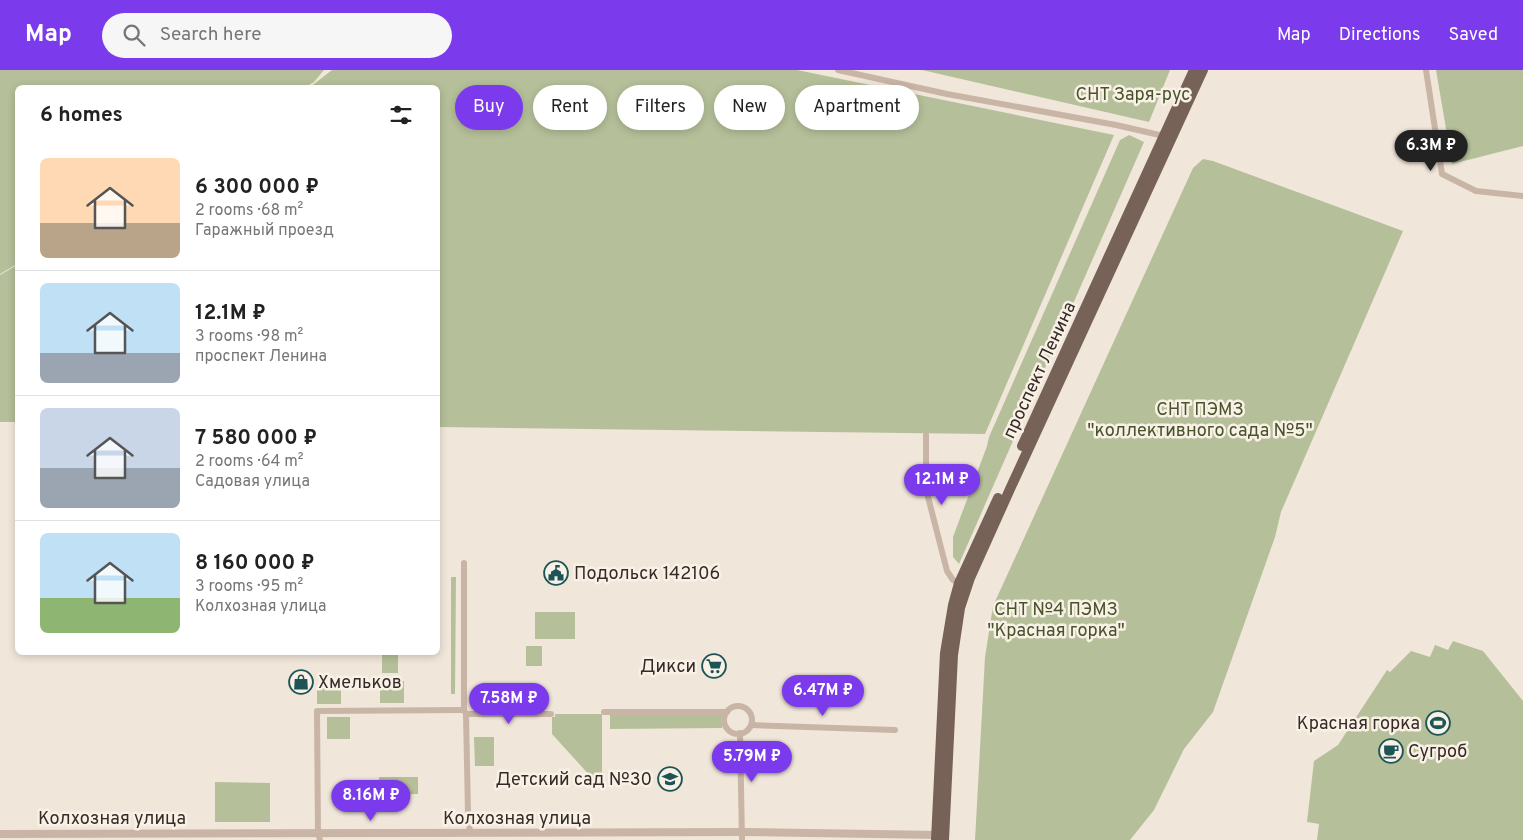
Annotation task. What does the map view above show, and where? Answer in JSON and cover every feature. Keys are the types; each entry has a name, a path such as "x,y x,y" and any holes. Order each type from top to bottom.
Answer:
{"main road":[{"path":"1172,129 1194,70"},
{"path":"1172,129 1203,70"},
{"name":"проспект Ленина","path":"940,838 945,653 953,605 959,583 1164,136 1172,129"},
{"name":"проспект Ленина","path":"940,838 952,655 960,608 970,578 1172,129"}],"street":[{"path":"838,70 947,94 1116,125 1164,136"},
{"path":"1426,70 1442,174 1476,190 1523,196"},
{"path":"926,435 926,489 947,571 953,580 959,583"},
{"path":"464,563 465,712 470,833"},
{"path":"604,712 727,712 734,707 743,707 752,716 751,725 745,732 732,732 728,729 725,720 727,712"},
{"path":"319,836 317,711 551,714"},
{"path":"751,725 895,730"},
{"path":"740,733 742,836"},
{"name":"Колхозная улица","path":"0,834 319,836 470,833 596,836 940,838"}],"green space":[{"path":"0,70 324,70 314,82 309,85 15,85 15,265 0,274"},
{"path":"332,70 797,70 870,85 795,85 795,130 919,130 919,95 1114,135 985,434 440,427 440,85 313,85"},
{"name":"СНТ Заря-рус","path":"922,70 1170,70 1149,122"},
{"path":"1436,70 1523,70 1523,146 1452,164"},
{"path":"1129,135 1144,142 959,564 953,557 953,537 989,437 1120,140"},
{"name":"СНТ ПЭМЗ \"коллективного сада №5\"","path":"1203,159 1213,161 1403,231 1281,512 1275,537 1213,712 1184,749 1154,810 1130,840 975,840 985,657 993,606 1193,168"},
{"path":"15,266 15,422 0,422 0,275"},
{"path":"451,577 456,577 455,694 451,694"},
{"path":"535,612 575,612 575,639 535,639"},
{"name":"Красная горка","path":"1453,641 1483,651 1523,701 1523,840 1317,840 1319,824 1307,822 1314,761 1338,745 1387,670 1390,672 1411,651 1430,657 1435,645 1448,650"},
{"path":"526,646 542,646 542,666 526,666"},
{"path":"382,655 398,655 398,673 382,673"},
{"path":"380,681 404,681 404,703 380,703"},
{"path":"317,688 341,688 341,704 317,704"},
{"path":"555,714 602,714 602,789 552,734 552,717 555,717"},
{"path":"610,715 722,715 722,728 610,729"},
{"path":"327,717 350,717 350,739 327,739"},
{"path":"474,737 494,737 494,766 475,766"},
{"path":"379,777 418,777 418,794 379,795"},
{"path":"215,782 270,783 270,822 215,822"}],"place":[{"name":"Подольск 142106","path":"556,573"},
{"name":"Дикси","path":"714,666"},
{"name":"Хмельков","path":"301,682"},
{"name":"Красная горка","path":"1438,723"},
{"name":"Сугроб","path":"1391,751"},
{"name":"Детский сад №30","path":"670,779"}],"park label":[{"name":"СНТ №4 ПЭМЗ \"Красная горка\"","path":"1056,619"}]}
